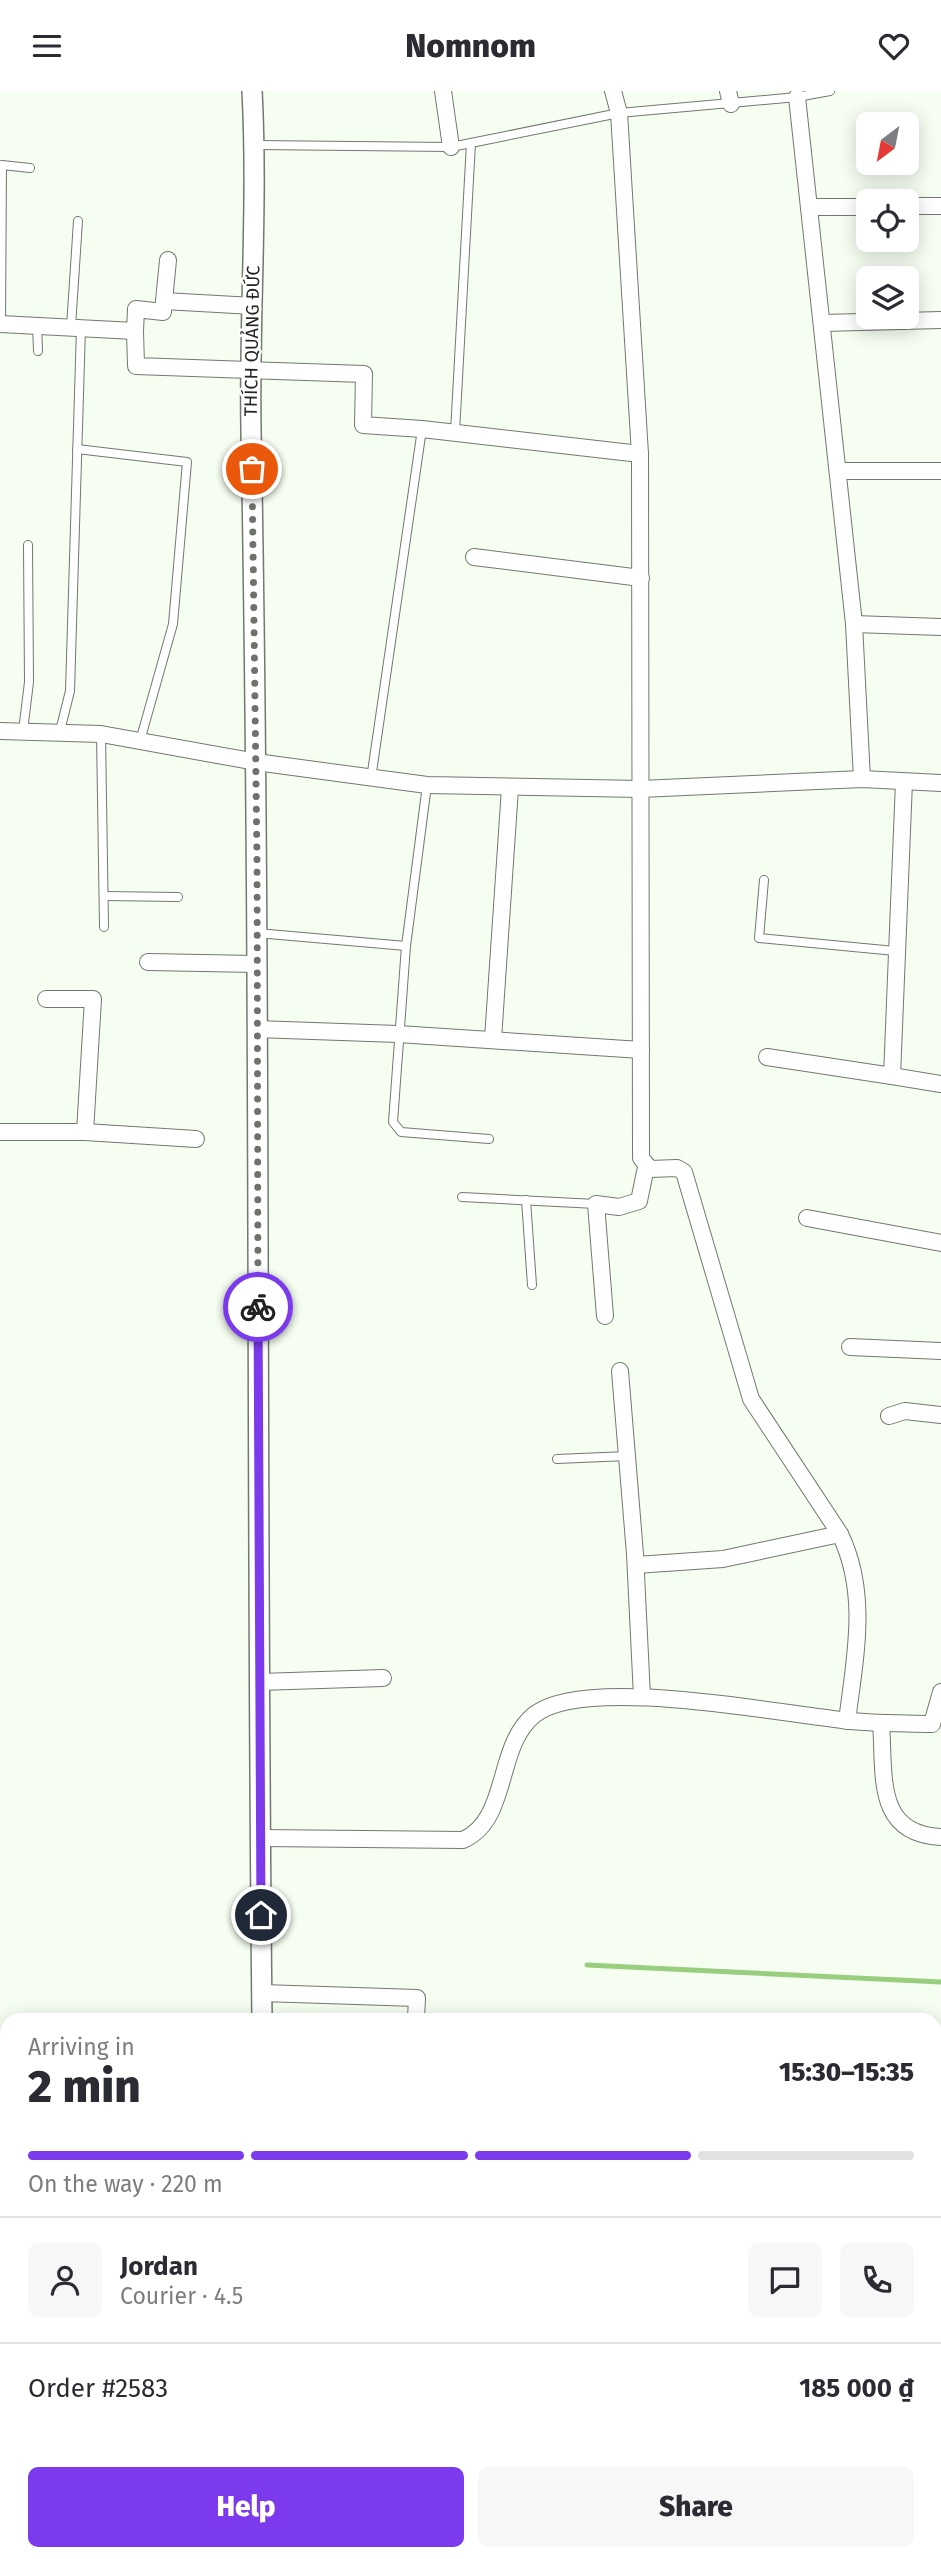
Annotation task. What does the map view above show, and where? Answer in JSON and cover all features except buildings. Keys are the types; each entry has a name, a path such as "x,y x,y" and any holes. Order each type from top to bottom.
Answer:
{"street":[{"name":"THÍCH QUẢNG ĐỨC","path":"252,91 255,145 251,369 256,762 262,2013"},
{"path":"443,91 451,147"},
{"path":"605,1315 597,1204 619,1207 639,1201 646,1167 641,1158 640,454 619,113 613,91"},
{"path":"796,94 854,624 862,779"},
{"path":"919,206 941,206"},
{"path":"809,207 856,207"},
{"path":"168,260 163,312 136,309 136,366 365,375 363,425 455,432 640,454"},
{"path":"164,301 253,306"},
{"path":"822,323 941,320"},
{"path":"1,324 135,331"},
{"path":"839,471 941,471"},
{"path":"474,557 642,578"},
{"path":"854,624 941,627"},
{"path":"0,731 101,734 256,762 427,785 640,789 862,779 941,783"},
{"path":"892,1076 895,951 904,782"},
{"path":"493,1039 510,788"},
{"path":"148,962 257,964"},
{"path":"46,999 93,999 85,1132"},
{"path":"256,1029 493,1039 641,1050"},
{"path":"767,1057 941,1084"},
{"path":"0,1132 85,1132 196,1139"},
{"path":"646,1167 677,1168 684,1172 751,1399 840,1534 849,1553 859,1628 846,1721"},
{"path":"807,1217 941,1243"},
{"path":"850,1347 941,1351"},
{"path":"620,1371 636,1565 642,1697"},
{"path":"889,1416 905,1411 941,1415"},
{"path":"636,1565 723,1559 840,1534"},
{"path":"260,1682 383,1678"},
{"path":"261,1838 463,1840 475,1835 489,1816 512,1743 534,1715 549,1705 571,1698 596,1695 642,1697 846,1721 932,1724 941,1692"},
{"path":"881,1723 888,1807 902,1826 920,1836 941,1837"},
{"path":"262,1993 417,1998 416,2013"}],"lane":[{"path":"255,145 451,147 619,113 730,97 830,91"},
{"path":"455,432 471,143"},
{"path":"1,324 2,165 30,168"},
{"path":"60,731 70,691 77,449 78,221"},
{"path":"37,325 37,351"},
{"path":"371,779 422,429"},
{"path":"77,449 187,462 173,624 140,741"},
{"path":"23,731 29,682 28,545"},
{"path":"101,734 104,927"},
{"path":"427,785 398,1034 395,1128 401,1132 489,1139"},
{"path":"764,880 759,937 895,951"},
{"path":"104,896 178,897"},
{"path":"257,933 407,946"},
{"path":"462,1197 597,1204"},
{"path":"526,1200 532,1285"},
{"path":"557,1459 627,1456"}],"waterway":[{"path":"587,1965 941,1982"}],"way so far":[{"path":"252,469 256,708 258,1307"}],"route":[{"path":"258,1307 261,1915"}]}
